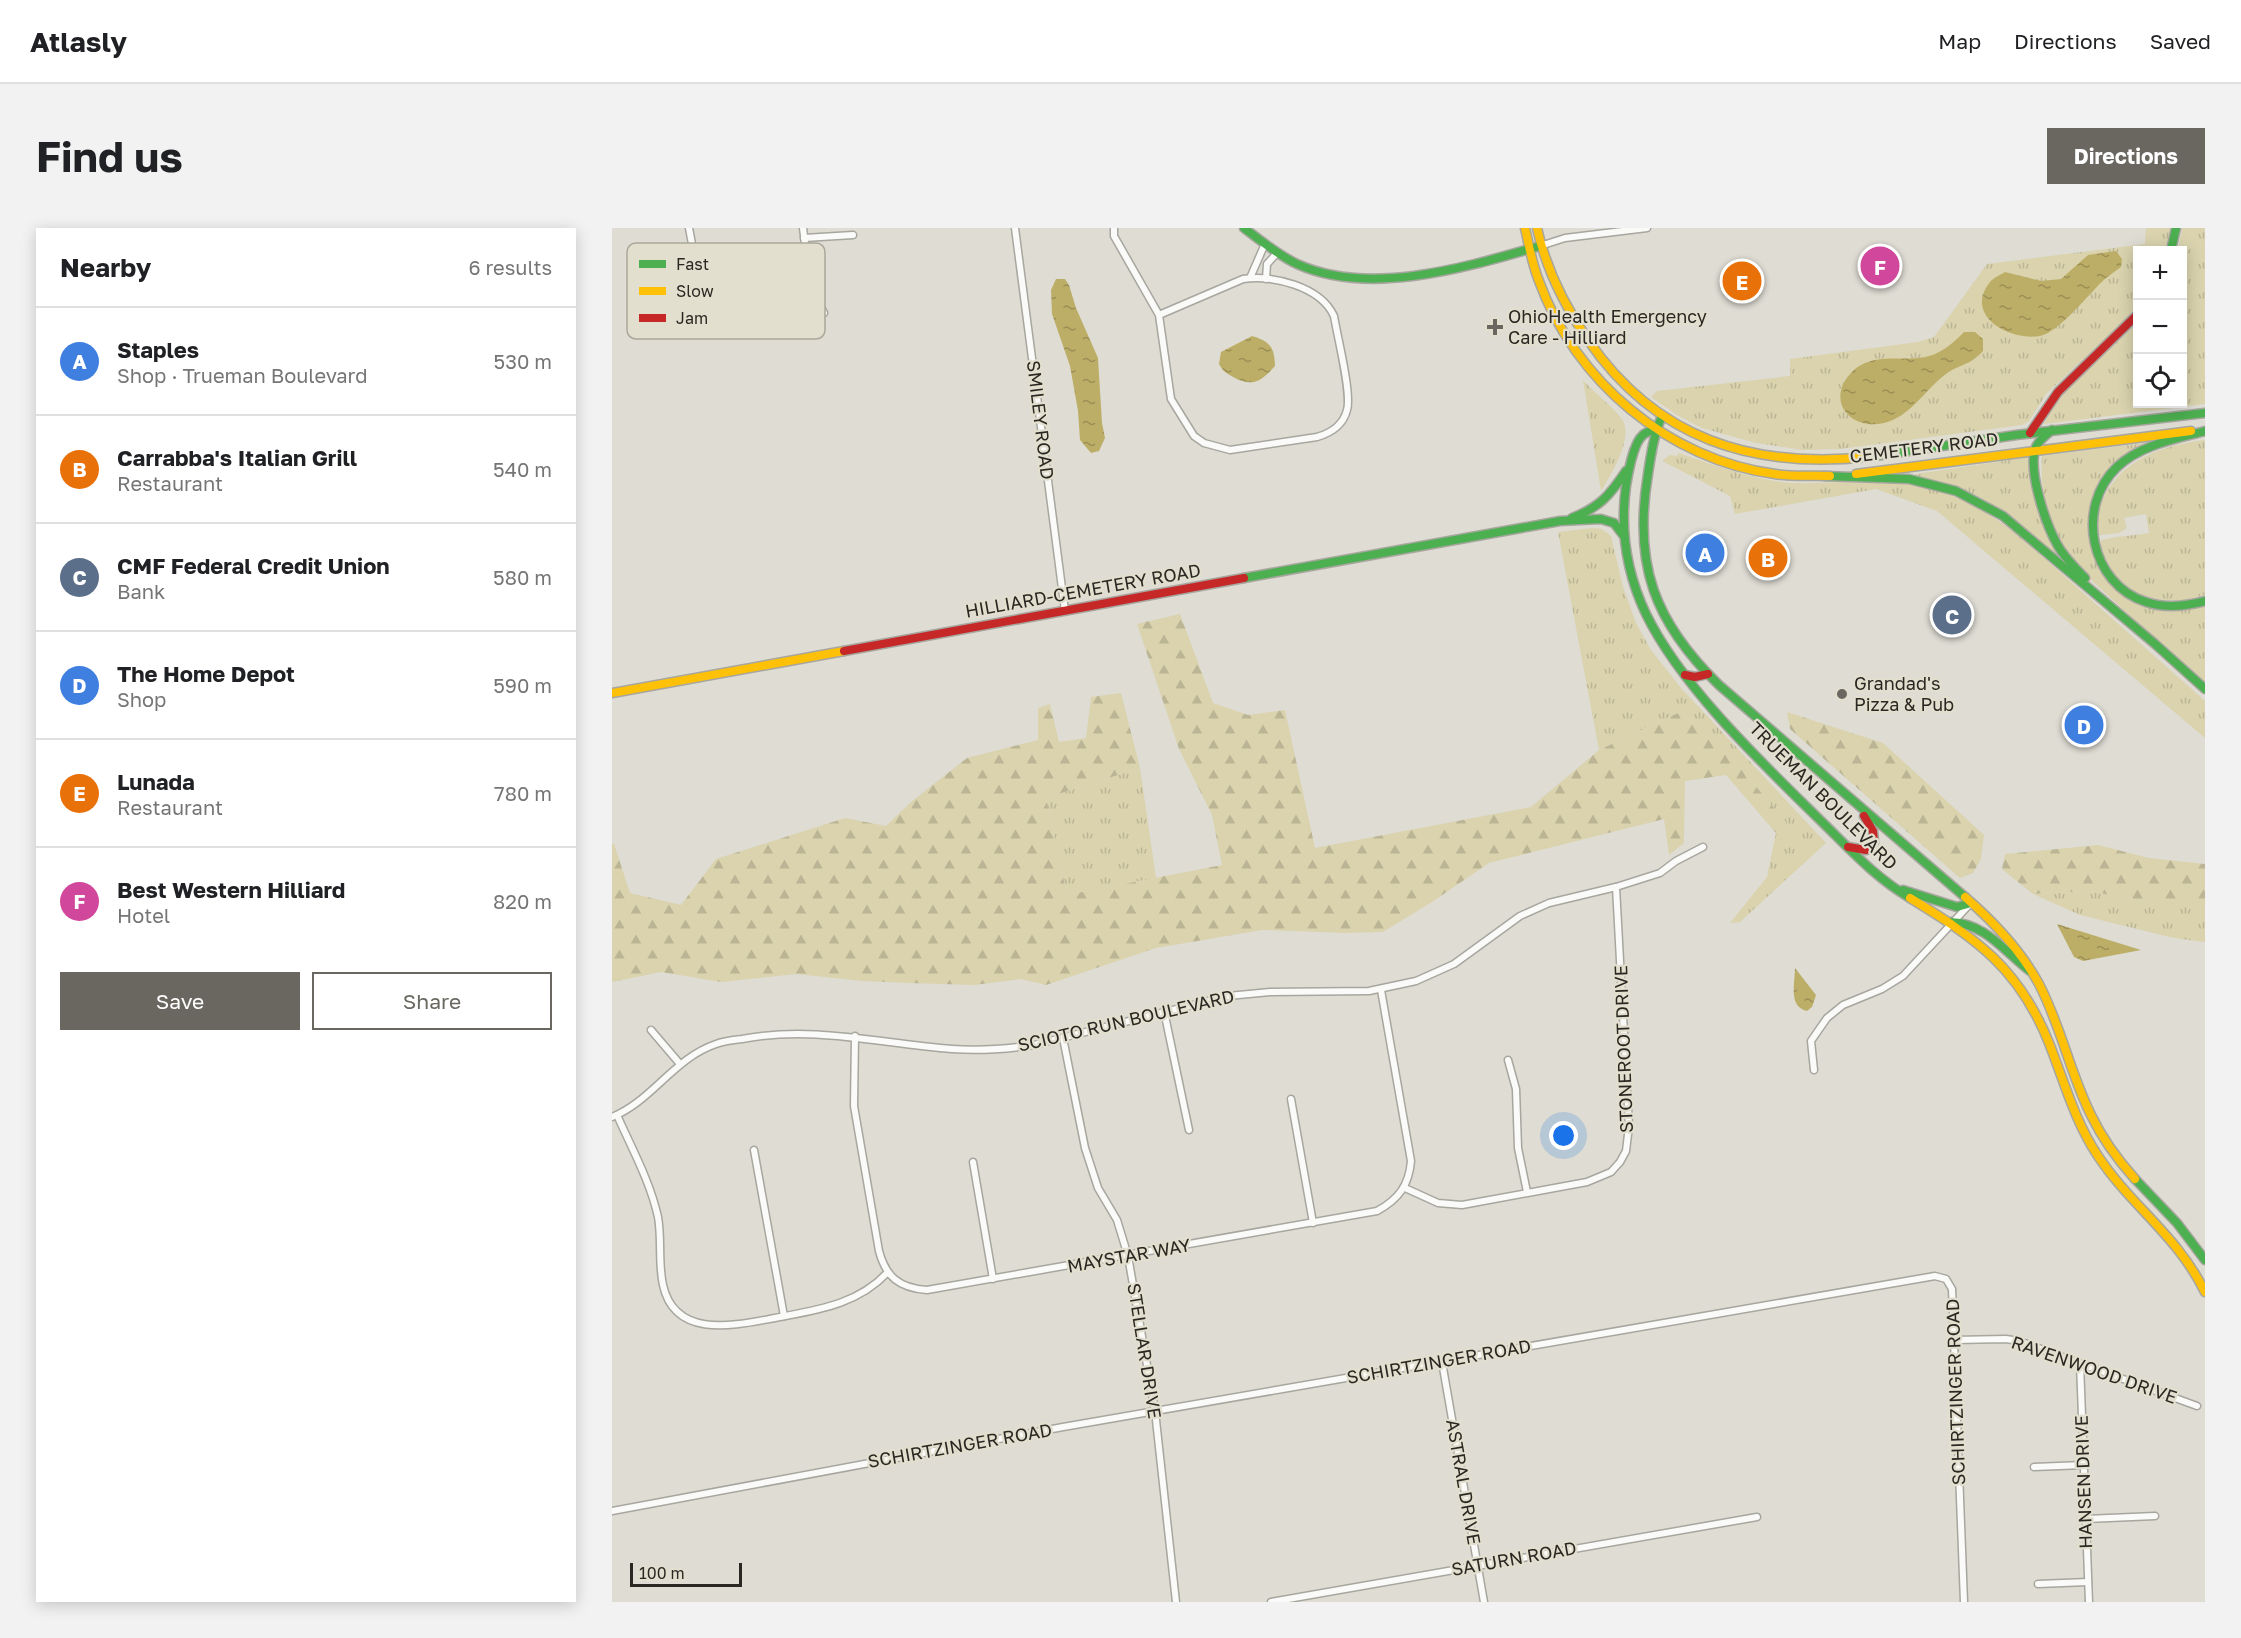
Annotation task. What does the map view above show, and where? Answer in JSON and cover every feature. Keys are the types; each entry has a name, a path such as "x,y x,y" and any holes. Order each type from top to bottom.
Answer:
{"main road":[{"path":"1244,228 1277,254 1309,268 1347,279 1386,281 1431,274 1540,246"},
{"name":"CEMETERY ROAD","path":"1525,228 1528,249 1548,304 1560,327 1592,374 1632,413 1655,429 1712,457 1737,466 1775,473 1824,476 2205,430"},
{"name":"CEMETERY ROAD","path":"1537,228 1540,246 1552,278 1572,318 1601,358 1644,402 1662,416 1724,445 1758,454 1793,459 1852,458 2052,430 2205,413"},
{"path":"2171,246 2175,228"},
{"path":"2030,433 2058,392 2133,319"},
{"name":"TRUEMAN BOULEVARD","path":"1662,416 1655,429 1655,443 1644,492 1643,527 1647,566 1660,607 1680,641 1708,674 1971,903 2009,940 2033,973 2056,1023 2090,1114 2100,1131 2125,1166 2187,1234 2205,1260"},
{"name":"TRUEMAN BOULEVARD","path":"1655,429 1642,435 1628,470 1624,537 1631,574 1644,612 1666,651 1719,716 1874,874 1951,922 1988,951 2011,976 2030,1001 2077,1120 2094,1149 2130,1195 2176,1244 2205,1292"},
{"path":"2052,430 2041,440 2035,451 2036,478 2046,518 2058,545 2070,563 2205,689"},
{"path":"2205,430 2157,444 2139,452 2115,469 2099,493 2092,525 2094,544 2102,564 2111,578 2130,594 2145,602 2170,607 2205,601"},
{"name":"HILLIARD-CEMETERY ROAD","path":"1560,521 1598,506 1607,499 1628,470"},
{"path":"1824,476 1909,479 1956,491 2003,516 2155,644"},
{"name":"HILLIARD-CEMETERY ROAD","path":"612,693 1560,521 1601,519 1614,524 1624,537"},
{"path":"1684,675 1695,677 1708,674"},
{"path":"1848,848 1866,850 1873,845 1875,836 1870,824 1850,800"},
{"path":"1894,888 1957,907 1971,903"},
{"path":"1951,922 1963,921 1983,930 2016,962 2033,973"}],"street":[{"path":"688,228 690,243"},
{"path":"803,228 805,243"},
{"name":"SMILEY ROAD","path":"1015,228 1065,611"},
{"path":"1114,228 1114,236 1159,315 1171,399 1194,436 1204,443 1230,450 1317,437 1333,430 1344,417 1348,406 1346,383 1334,316 1328,305 1318,296 1266,279 1250,278 1159,315"},
{"path":"1540,246 1565,238 1647,228"},
{"path":"804,238 853,235"},
{"path":"1250,278 1264,246"},
{"path":"1266,279 1267,264 1277,254"},
{"name":"SCIOTO RUN BOULEVARD","path":"614,1116 644,1098 680,1064 715,1044 757,1036 791,1034 855,1036 953,1049 1010,1048 1034,1045 1164,1011 1239,995 1270,992 1381,990 1416,981 1454,964 1520,916 1549,903 1616,887 1660,873 1702,847"},
{"name":"STONEROOT DRIVE","path":"1405,1188 1438,1203 1462,1205 1587,1182 1611,1172 1620,1162 1626,1151 1629,1126 1616,887"},
{"path":"1814,1070 1811,1041 1827,1018 1843,1005 1882,989 1903,976 1971,903"},
{"path":"1381,990 1410,1148 1410,1173 1405,1188"},
{"path":"1164,1011 1189,1130"},
{"path":"651,1030 680,1064"},
{"path":"614,1116 643,1170 654,1199 663,1285 674,1308 689,1320 712,1325 733,1325 837,1306 861,1294 887,1273 879,1251 856,1126 853,1084 855,1036"},
{"name":"STELLAR DRIVE","path":"1062,1038 1085,1148 1098,1188 1117,1220 1128,1256 1155,1411 1176,1602"},
{"path":"1508,1060 1516,1089 1518,1148 1527,1192"},
{"path":"1291,1100 1313,1223"},
{"path":"754,1150 784,1316"},
{"path":"973,1162 993,1280"},
{"name":"MAYSTAR WAY","path":"887,1273 906,1286 927,1290 993,1280 1377,1211 1393,1201 1405,1188"},
{"name":"SCHIRTZINGER ROAD","path":"612,1511 1155,1411 1935,1276 1946,1279 1952,1289 1964,1602"},
{"name":"RAVENWOOD DRIVE","path":"1955,1340 2019,1341 2197,1406"},
{"name":"ASTRAL DRIVE","path":"1442,1362 1484,1602"},
{"name":"HANSEN DRIVE","path":"2080,1363 2089,1602"},
{"path":"2034,1467 2084,1466"},
{"path":"2086,1519 2155,1516"},
{"name":"SATURN ROAD","path":"1271,1602 1757,1517"},
{"path":"2038,1584 2088,1582"}],"green space":[{"path":"2146,228 2171,228 2166,246 2133,246 2133,310 2047,393 2029,421 2022,425 1840,449 1803,450 1756,443 1702,428 1677,415 1651,397 1657,391 1790,376 1790,359 1918,342 1934,337 1987,264 2145,244"},
{"path":"2182,228 2205,228 2205,404 2187,406 2187,246 2179,246"},
{"path":"2133,327 2133,408 2173,408 2044,424 2061,397"},
{"path":"1583,380 1620,416 1625,429 1620,457 1601,491"},
{"path":"2205,440 2205,595 2192,599 2164,600 2137,592 2115,575 2107,562 2101,540 2149,533 2146,514 2124,518 2127,528 2119,533 2100,535 2097,520 2101,504 2108,489 2118,477 2143,458 2173,446"},
{"path":"2145,443 2147,445 2125,456 2092,501 2102,573 2162,610 2178,611 2205,605 2205,685 2076,566 2060,540 2045,500 2042,456"},
{"path":"1679,453 1742,474 1768,480 1810,483 1896,482 1930,488 1961,499 1990,515 2017,534 2205,701 2205,738 1937,511 1876,489 1735,514 1730,496 1662,461 1670,455 1677,456"},
{"path":"2029,457 2032,487 2039,514 2050,539 2066,565 1984,500 1961,488 1916,476 1916,474"},
{"path":"1602,529 1611,536 1623,587 1636,623 1651,650 1681,688 1826,843 1740,922 1730,923 1767,877 1776,833 1791,828 1709,731 1678,713 1599,750 1558,532"},
{"path":"1180,614 1213,703 1248,715 1285,710 1315,848 1531,807 1599,750 1678,713 1709,731 1791,828 1776,833 1726,775 1685,781 1684,843 1669,855 1664,819 1489,863 1383,932 1262,930 1156,948 1046,985 1021,979 974,985 862,981 796,974 721,982 661,972 612,982 612,844 614,844 630,893 681,905 716,859 845,818 886,826 911,802 967,758 1038,740 1038,708 1050,704 1059,742 1086,738 1091,697 1121,693 1140,768 1046,798 1067,895 1222,865 1212,815 1179,749 1137,624"},
{"path":"1787,712 1883,743 1984,835 1981,859 1973,873 1960,878 1790,729"},
{"path":"1140,768 1156,878 1067,895 1046,798"},
{"path":"2098,845 2149,858 2205,864 2205,903 2152,903 2089,891 2033,894 2002,869 2005,854"},
{"path":"2089,891 2152,903 2205,903 2205,942 2174,938 2080,915 2033,894"}],"water":[{"path":"2116,251 2122,259 2121,267 2106,278 2065,320 2048,333 2028,337 2016,334 1994,324 1986,315 1982,305 1983,294 1991,281 2005,272 2041,281 2061,279 2088,255"},
{"path":"1056,279 1065,279 1069,285 1076,308 1098,358 1105,438 1099,451 1091,453 1080,440 1078,411 1070,366 1052,314 1051,290"},
{"path":"1964,332 1975,332 1983,339 1983,351 1972,360 1943,376 1894,420 1871,424 1860,422 1845,411 1841,402 1844,382 1862,365 1883,359 1928,356 1946,348"},
{"path":"1252,336 1270,346 1274,354 1275,366 1261,379 1246,382 1228,374 1219,364 1221,352"},
{"path":"2057,924 2141,950 2083,961 2074,957"},
{"path":"1795,968 1816,995 1812,1007 1807,1011 1801,1009 1795,1000"}],"traffic: fast":[{"path":"1244,228 1276,252 1297,264 1325,274 1356,278 1387,278 1450,270 1540,246"},
{"path":"2172,246 2176,228"},
{"path":"1868,457 2016,435 2205,413"},
{"path":"1662,416 1649,467 1644,506 1644,536 1647,564 1654,590 1678,638 1719,685 1965,897"},
{"path":"1655,429 1644,434 1636,445 1624,502 1625,535 1630,568 1646,614 1680,668 1748,748 1862,861 1910,898"},
{"path":"2052,430 2036,447 2034,457 2039,497 2058,546 2085,578"},
{"path":"2205,431 2158,444 2126,459 2104,484 2096,502 2093,523 2095,543 2101,562 2112,579 2127,593 2161,606 2205,601"},
{"path":"1572,518 1604,499 1626,471"},
{"path":"1824,476 1909,479 1956,491 2003,516 2205,689"},
{"path":"1244,578 1560,521 1601,519 1614,523 1624,536"},
{"path":"1903,890 1957,907 1971,903"},
{"path":"1951,922 1985,933 2030,971"},
{"path":"2135,1179 2177,1223 2205,1260"}],"traffic: slow":[{"path":"1525,228 1537,275 1555,317 1576,351 1602,382 1631,410 1663,433 1698,452 1736,466 1782,475 1830,476"},
{"path":"1537,228 1551,272 1579,327 1615,374 1644,402 1676,424 1710,440 1746,451 1785,458 1868,457"},
{"path":"1856,474 2191,431"},
{"path":"612,693 844,651"},
{"path":"1965,897 2006,937 2032,971 2047,1000 2091,1115 2111,1149 2135,1179"},
{"path":"1910,898 1976,942 2010,975 2037,1017 2076,1115 2090,1143 2111,1174 2168,1237 2194,1272 2205,1292"}],"traffic: jam":[{"path":"2030,433 2058,392 2133,319"},
{"path":"844,651 1244,578"},
{"path":"1685,675 1695,677 1708,674"},
{"path":"1848,847 1866,850 1874,842 1873,831 1864,816"}],"place":[{"name":"Best Western Hilliard","path":"1880,266"},
{"name":"Lunada","path":"1742,281"},
{"name":"OhioHealth Emergency Care - Hilliard","path":"1495,327"},
{"name":"Staples","path":"1705,553"},
{"name":"Carrabba's Italian Grill","path":"1768,558"},
{"name":"CMF Federal Credit Union","path":"1952,615"},
{"name":"Grandad's Pizza & Pub","path":"1842,694"},
{"name":"The Home Depot","path":"2084,725"}]}
